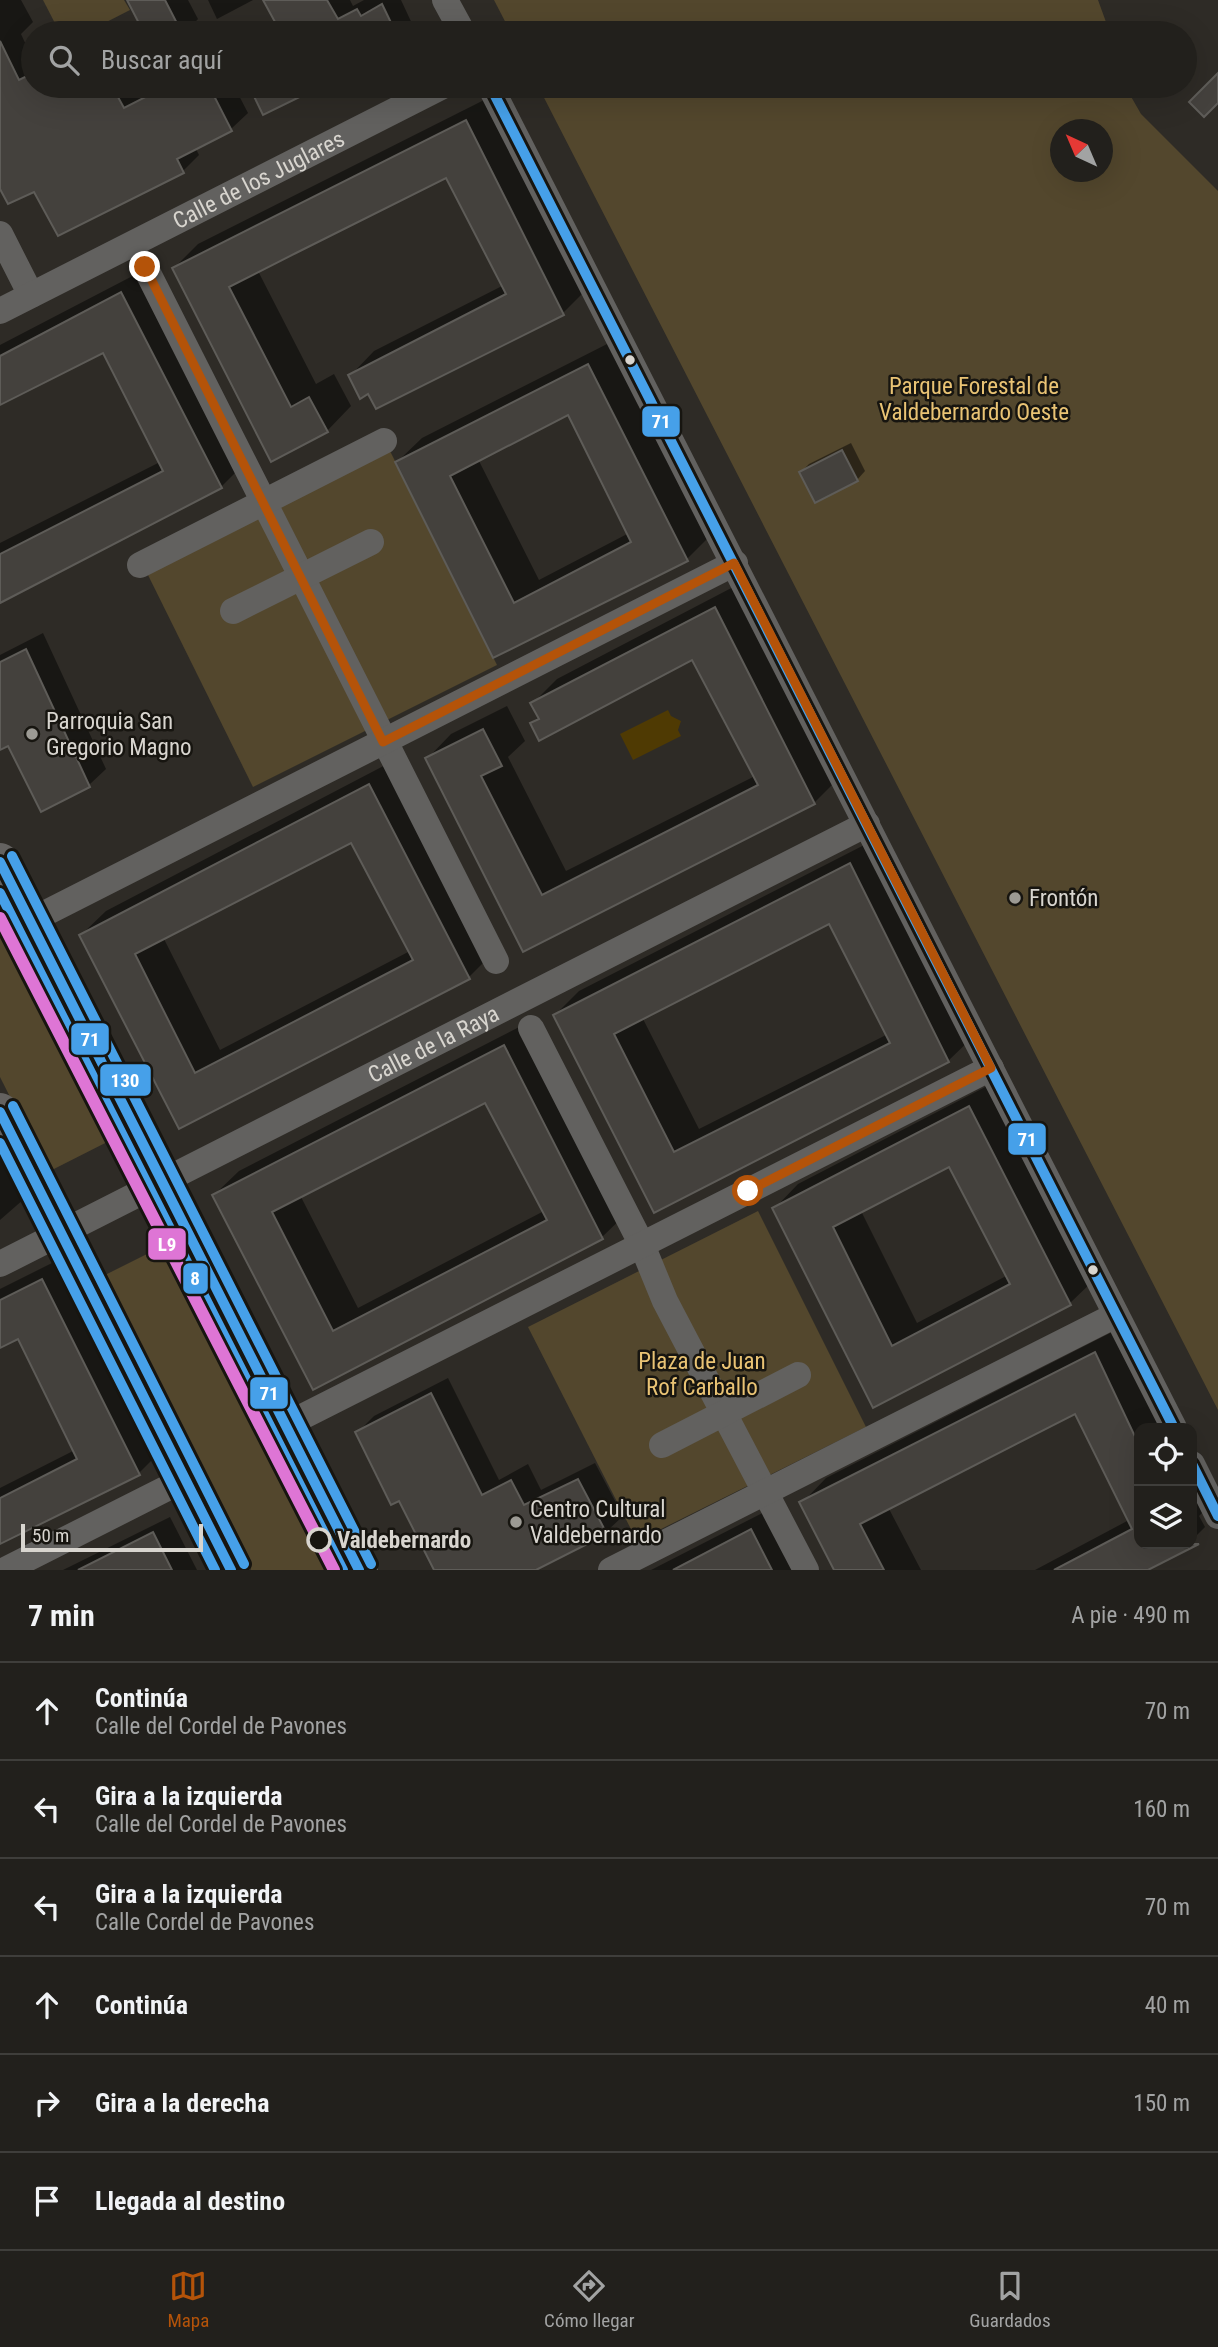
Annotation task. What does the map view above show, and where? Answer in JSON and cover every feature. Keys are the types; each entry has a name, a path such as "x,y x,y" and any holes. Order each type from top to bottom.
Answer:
{"street":[{"path":"445,0 456,21"},
{"name":"Calle de los Juglares","path":"0,311 419,98"},
{"path":"496,98 1171,1423"},
{"path":"0,234 31,295"},
{"path":"145,267 496,961"},
{"path":"140,565 384,441"},
{"path":"233,611 371,542"},
{"path":"30,921 734,563"},
{"name":"Calle de la Raya","path":"0,1265 867,824"},
{"path":"0,862 359,1570"},
{"path":"531,1028 642,1245 665,1301 806,1570"},
{"path":"286,1425 991,1068"},
{"path":"0,1112 231,1570"},
{"path":"611,1570 1116,1315"},
{"path":"662,1445 798,1375"},
{"path":"1197,1474 1218,1516"},
{"path":"5,1570 185,1479"}],"green space":[{"path":"43,0 124,0 130,10 108,21 54,21"},
{"path":"494,0 1098,0 1106,21 505,21"},
{"name":"Parque Forestal de Valdebernardo Oeste","path":"544,98 1132,98 1141,114 1218,191 1218,1410"},
{"path":"390,451 497,665 253,787 147,573"},
{"path":"0,902 119,1136 48,1172 0,1077"},
{"name":"Plaza de Juan Rof Carballo","path":"758,1211 866,1427 637,1541 528,1327"},
{"path":"173,1241 340,1570 251,1570 101,1277"}],"shaded area":[{"path":"668,710 671,716 681,721 678,730 681,736 633,760 620,734"}],"building":[{"path":"127,0 165,0 176,21 138,21"},
{"path":"263,0 327,0 338,19 357,9 361,16 382,4 390,21 274,21"},
{"path":"0,41 19,80 21,79 21,98 119,98 124,108 144,98 215,98 232,131 177,159 184,173 58,236 34,192 8,204 0,189"},
{"path":"1218,73 1218,103 1204,117 1189,102 1197,98 1197,94"},
{"path":"255,98 298,98 263,115"},
{"path":"466,120 564,315 376,409 368,394 360,399 348,375 506,294 446,178 296,253 229,287 291,407 309,397 328,432 271,462 172,268"},
{"path":"121,292 222,488 0,603 0,554 163,471 103,353 0,405 0,356"},
{"path":"588,364 688,561 493,658 395,462","holes":["568,415 631,542 514,603 450,476"]},
{"path":"842,450 858,481 815,503 799,472"},
{"path":"715,607 815,804 523,952 425,758 483,729 502,766 481,776 542,895 758,785 692,660 539,741 530,723 539,719 530,703"},
{"name":"Parroquia San Gregorio Magno","path":"26,649 90,787 41,812 8,746 0,750 0,662"},
{"path":"369,784 470,979 179,1129 79,935","holes":["351,843 413,960 195,1073 135,954"]},
{"path":"850,863 949,1062 654,1213 553,1015","holes":["829,924 890,1043 674,1152 614,1034"]},
{"path":"504,1045 603,1239 313,1390 212,1195","holes":["485,1103 547,1220 333,1331 272,1212"]},
{"path":"969,1106 1071,1305 873,1408 772,1208","holes":["949,1167 1010,1284 892,1346 833,1227"]},
{"path":"42,1279 140,1475 0,1544 0,1498 77,1459 18,1339 0,1348 0,1300"},
{"path":"1095,1352 1134,1434 1134,1549 1189,1549 1148,1570 1054,1570 1132,1529 1075,1414 860,1524 884,1570 834,1570 799,1502"},
{"path":"431,1393 482,1495 511,1480 524,1505 578,1479 607,1534 536,1570 434,1570 399,1501 391,1505 355,1432"},
{"path":"751,1529 772,1570 673,1570"},
{"path":"153,1532 172,1570 78,1570"}],"transit line":[{"name":"71","path":"496,98 1171,1423"},
{"name":"130","path":"12,856 371,1564"},
{"name":"71","path":"0,862 359,1570"},
{"name":"8","path":"0,893 343,1570"},
{"name":"L9","path":"0,918 334,1570"},
{"name":"130","path":"13,1106 244,1564"},
{"name":"71","path":"0,1112 231,1570"},
{"name":"8","path":"0,1143 215,1570"},
{"name":"71","path":"1197,1474 1218,1516"}],"place":[{"name":"Parroquia San Gregorio Magno","path":"32,734"},
{"name":"Frontón","path":"1015,898"},
{"name":"Centro Cultural Valdebernardo","path":"516,1522"},
{"name":"Valdebernardo","path":"319,1540"}],"route":[{"path":"145,267 265,501 383,742 734,563 991,1068 748,1191"}]}
